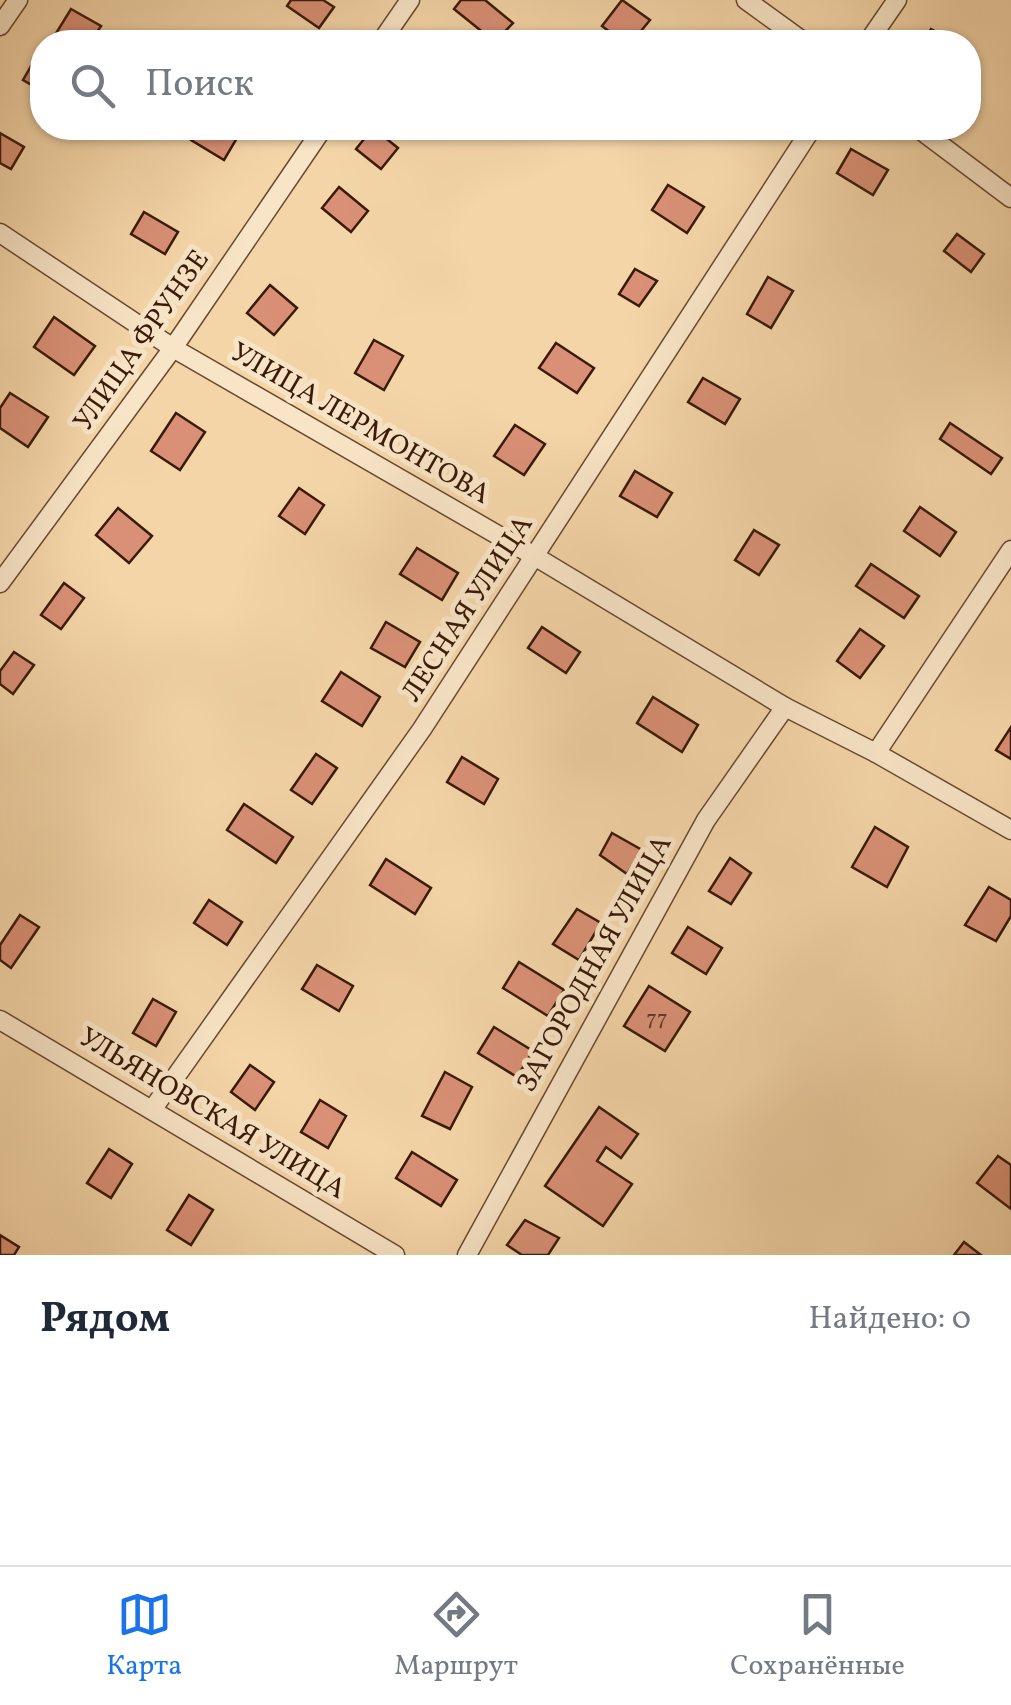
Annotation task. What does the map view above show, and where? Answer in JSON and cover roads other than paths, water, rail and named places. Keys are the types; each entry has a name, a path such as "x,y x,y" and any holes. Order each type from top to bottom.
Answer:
{"street":[{"path":"0,26 18,0"},
{"path":"389,30 410,0"},
{"path":"746,0 787,30"},
{"path":"876,30 896,0"},
{"name":"УЛИЦА ФРУНЗЕ","path":"0,583 173,348 315,140"},
{"name":"ЛЕСНАЯ УЛИЦА","path":"152,1110 422,730 804,140"},
{"path":"934,140 1011,198"},
{"name":"УЛИЦА ЛЕРМОНТОВА","path":"0,233 173,348 536,557 785,708 876,752 1011,830"},
{"path":"876,752 1011,550"},
{"name":"ЗАГОРОДНАЯ УЛИЦА","path":"466,1255 706,820 785,708"},
{"name":"УЛЬЯНОВСКАЯ УЛИЦА","path":"0,1020 395,1255"}]}
